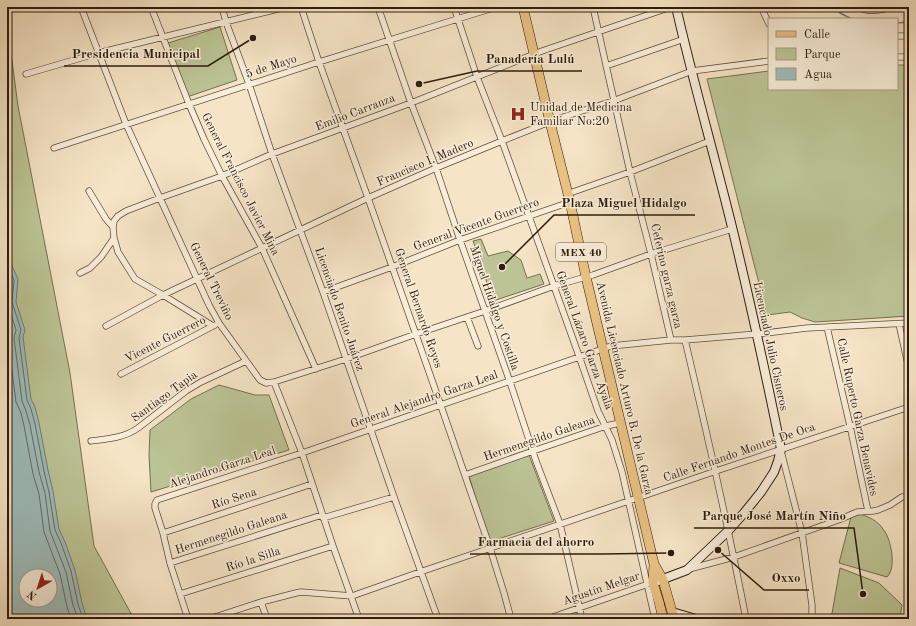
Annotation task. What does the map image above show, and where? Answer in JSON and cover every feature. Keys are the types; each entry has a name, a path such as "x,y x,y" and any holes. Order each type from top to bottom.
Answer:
{"main road":[{"name":"Avenida Licenciado Arturo B. De la Garza","path":"523,7 654,564 662,580 673,615"},
{"name":"Avenida Licenciado Arturo B. De la Garza","path":"654,564 650,584 659,602 658,619"}],"street":[{"name":"General Treviño","path":"81,7 126,124 198,279 216,325 260,380 266,383 274,382"},
{"name":"General Francisco Javier Mina","path":"151,7 204,139 222,176 262,248 316,369"},
{"name":"Licenciado Benito Juárez","path":"222,7 272,154 323,292 370,430 438,619"},
{"path":"26,74 98,53 286,7"},
{"name":"General Bernardo Reyes","path":"301,7 319,62 344,128 465,475 490,548 511,619"},
{"name":"Miguel Hidalgo y Costilla","path":"378,7 411,103 436,168 536,460 560,524 582,619"},
{"name":"General Lázaro Garza Ayala","path":"454,7 477,77 502,141 598,411 606,426 616,452 650,584"},
{"name":"5 de Mayo","path":"54,148 249,84 496,7"},
{"name":"Ceferino garza garza","path":"593,7 613,100 671,340"},
{"name":"Emilio Carranza","path":"113,227 114,221 118,216 126,211 222,176 272,154 411,103 534,54 671,7"},
{"name":"Licenciado Julio Cisneros","path":"662,580 687,570 728,531 761,492 774,472 781,449 757,334 676,7"},
{"path":"761,7 768,22"},
{"path":"858,7 863,10 873,12 891,7"},
{"path":"898,36 909,36"},
{"path":"606,66 684,39"},
{"path":"898,57 909,57"},
{"name":"Francisco I. Madero","path":"106,326 163,295 368,198 502,141 550,122 692,71 768,61"},
{"name":"General Vicente Guerrero","path":"323,292 460,240 529,216 630,172 710,141"},
{"path":"89,192 106,219 113,227 118,252 135,279 216,325"},
{"path":"348,619 359,618 302,453 274,382 346,359 554,286 732,229"},
{"path":"80,273 96,263 114,238"},
{"path":"467,317 478,346"},
{"name":"General Alejandro Garza Leal","path":"302,453 611,346 757,334 807,328 909,323"},
{"path":"899,324 909,369"},
{"name":"Vicente Guerrero","path":"121,374 216,325"},
{"name":"Calle Ruperto Garza Benavides","path":"827,327 868,511"},
{"name":"Ceferino garza garza","path":"686,340 716,471 746,619"},
{"name":"Santiago Tapia","path":"91,441 131,433 186,391 215,374 246,361"},
{"name":"Calle Fernando Montes De Oca","path":"209,619 292,593 301,592 352,596 716,471 909,407"},
{"name":"Hermenegildo Galeana","path":"465,475 606,426 620,423"},
{"path":"781,449 802,533 812,605 812,619"},
{"name":"Alejandro Garza Leal","path":"163,533 155,508 155,504 158,500 302,453"},
{"name":"Río Sena","path":"163,533 312,484"},
{"name":"Hermenegildo Galeana","path":"170,563 323,516 394,497"},
{"path":"687,570 734,557 857,512 873,511 890,505 902,497"},
{"path":"163,533 170,563 188,619"},
{"name":"Río la Silla","path":"180,594 333,546"},
{"name":"Agustín Melgar","path":"548,619 662,580"},
{"path":"261,602 267,619"},
{"path":"673,615 696,619"}],"green space":[{"path":"7,7 18,106 70,373 94,546 134,619 7,619"},
{"path":"220,27 237,80 187,97 168,43"},
{"path":"898,65 909,65 909,316 815,322 790,312 767,315 707,79 768,71 768,90 898,90"},
{"path":"481,239 488,256 508,251 521,260 527,278 540,274 544,284 493,301 473,241"},
{"path":"219,385 255,395 269,395 289,450 151,492 149,455 150,430 191,399"},
{"path":"529,455 554,521 489,542 469,476"},
{"path":"859,514 876,521 886,533 892,553 892,567 887,577 839,563 851,517"},
{"path":"840,568 879,583 902,605 900,619 831,619"}],"water":[{"path":"7,255 18,279 16,302 25,330 23,337 31,399 35,407 39,423 59,529 75,570 87,619 11,619 7,601"}],"waterway":[{"path":"836,7 840,13 850,18"},
{"path":"898,23 909,22"}],"place":[{"name":"Presidencia Municipal","path":"253,38"},
{"name":"Panadería Lulú","path":"419,84"},
{"name":"Unidad de Medicina Familiar No:20","path":"518,114"},
{"name":"Plaza Miguel Hidalgo","path":"502,267"},
{"name":"Oxxo","path":"718,550"},
{"name":"Farmacia del ahorro","path":"671,553"},
{"name":"Parque José Martín Niño","path":"863,594"}]}
